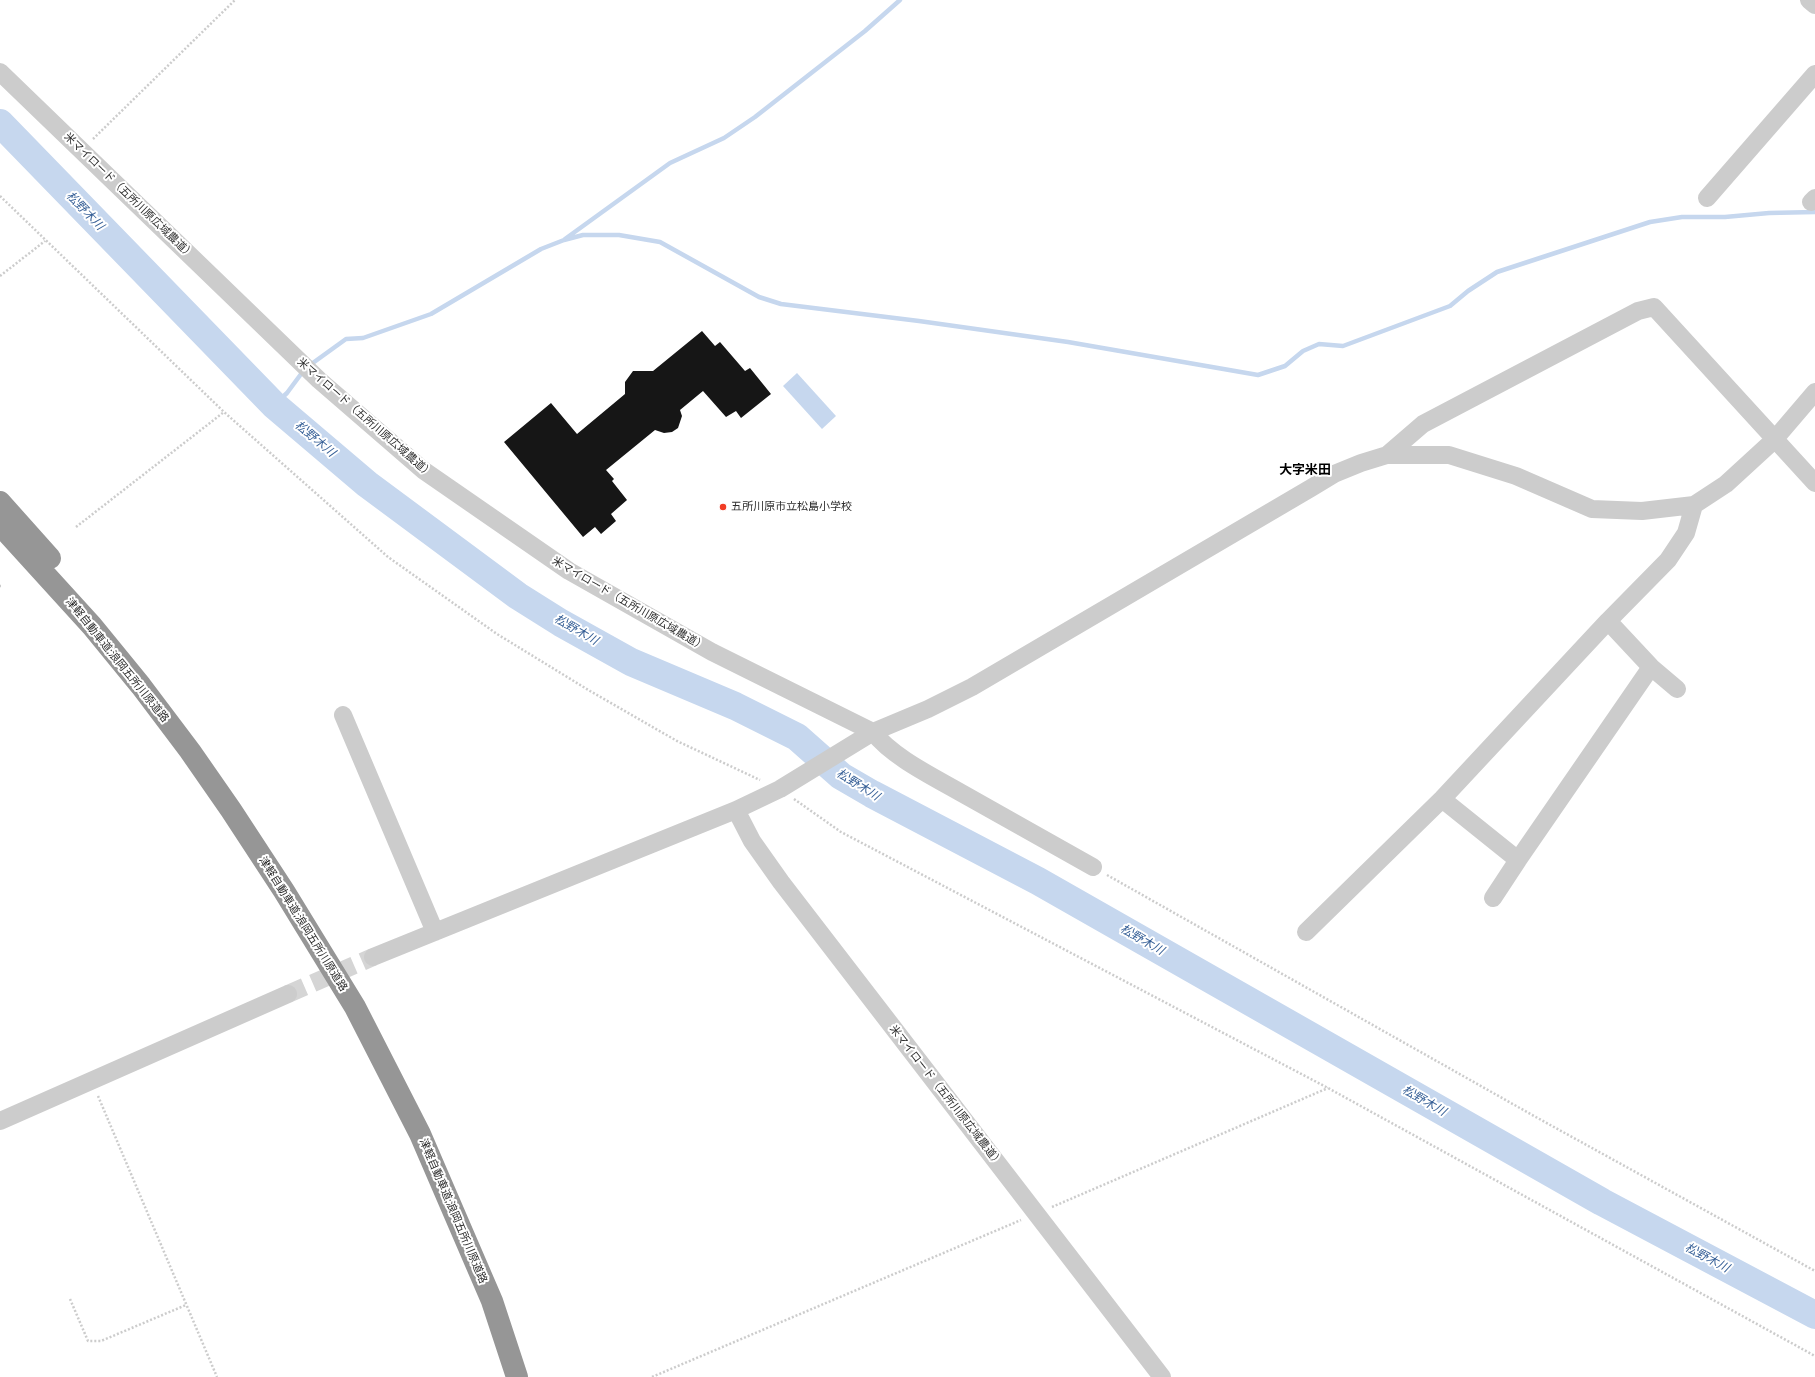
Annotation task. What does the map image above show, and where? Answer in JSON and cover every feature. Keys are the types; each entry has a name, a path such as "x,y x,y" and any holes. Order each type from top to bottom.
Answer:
{"highway":[{"path":"0,502 102,617 146,679 190,751"},
{"name":"津軽自動車道;浪岡五所川原道路","path":"0,525 92,626 141,686 190,751 231,810 284,892 355,1007 420,1134 492,1301 517,1377"},
{"path":"0,546 89,636 190,751"}],"street":[{"path":"1810,0 1815,5"},
{"name":"米マイロード（五所川原広域農道）","path":"0,72 319,380 423,470 569,571 712,652 873,732 882,743 918,767 1093,867"},
{"path":"1707,198 1815,74"},
{"path":"1388,455 1423,424 1638,311 1654,307 1815,484"},
{"path":"373,957 736,810 786,786 873,732 933,707 972,687 1334,474 1361,463 1388,455 1449,456 1516,476 1592,509 1642,511 1694,505 1726,484 1774,440 1815,392"},
{"path":"1306,932 1442,799 1608,621 1668,560 1686,533 1694,505"},
{"path":"1608,621 1651,667 1677,689"},
{"path":"1493,898 1651,667"},
{"path":"343,715 436,932"},
{"path":"1442,799 1518,860"},
{"name":"米マイロード（五所川原広域農道）","path":"736,810 752,841 777,877 1162,1377"},
{"path":"0,1120 288,994"}],"path":[{"path":"81,150 235,0"},
{"path":"0,196 224,412 388,557 497,634 677,741 786,786 841,832 1328,1088 1815,1356"},
{"path":"0,276 45,241"},
{"path":"76,527 224,412"},
{"path":"1093,867 1534,1116 1815,1271"},
{"path":"92,1081 217,1377"},
{"path":"652,1377 1037,1214 1328,1088"},
{"path":"70,1299 88,1341 92,1342 102,1341 186,1305"}],"water":[{"path":"797,373 836,416 822,429 783,386"}],"building":[{"path":"702,331 715,346 720,342 745,371 750,368 771,394 741,418 736,411 726,417 703,391 680,410 682,416 678,428 672,432 664,433 655,430 606,470 614,479 612,481 627,500 611,514 616,521 601,534 595,527 583,537 504,442 551,403 577,434 625,394 625,382 633,371 653,371"}],"waterway":[{"path":"565,239 670,163 724,138 755,117 865,31 900,0"},
{"name":"松野木川","path":"0,123 274,405 367,484 518,596 561,623 631,662 735,706 797,737 841,776 872,794 1038,881 1602,1202 1815,1315"},
{"path":"310,365 346,339 363,338 431,314 541,249 564,240 583,235 619,235 660,242 759,297 781,304 919,321 1068,342 1258,375 1285,366 1303,351 1319,344 1343,346 1450,306 1468,291 1497,272 1650,222 1682,217 1725,217 1769,213 1815,212"},
{"path":"274,405 287,393 304,370"}],"tunnel":[{"path":"288,994 373,957"}],"place":[{"name":"五所川原市立松島小学校","path":"723,507"}],"district":[{"name":"大字米田","path":"1305,470"}]}
